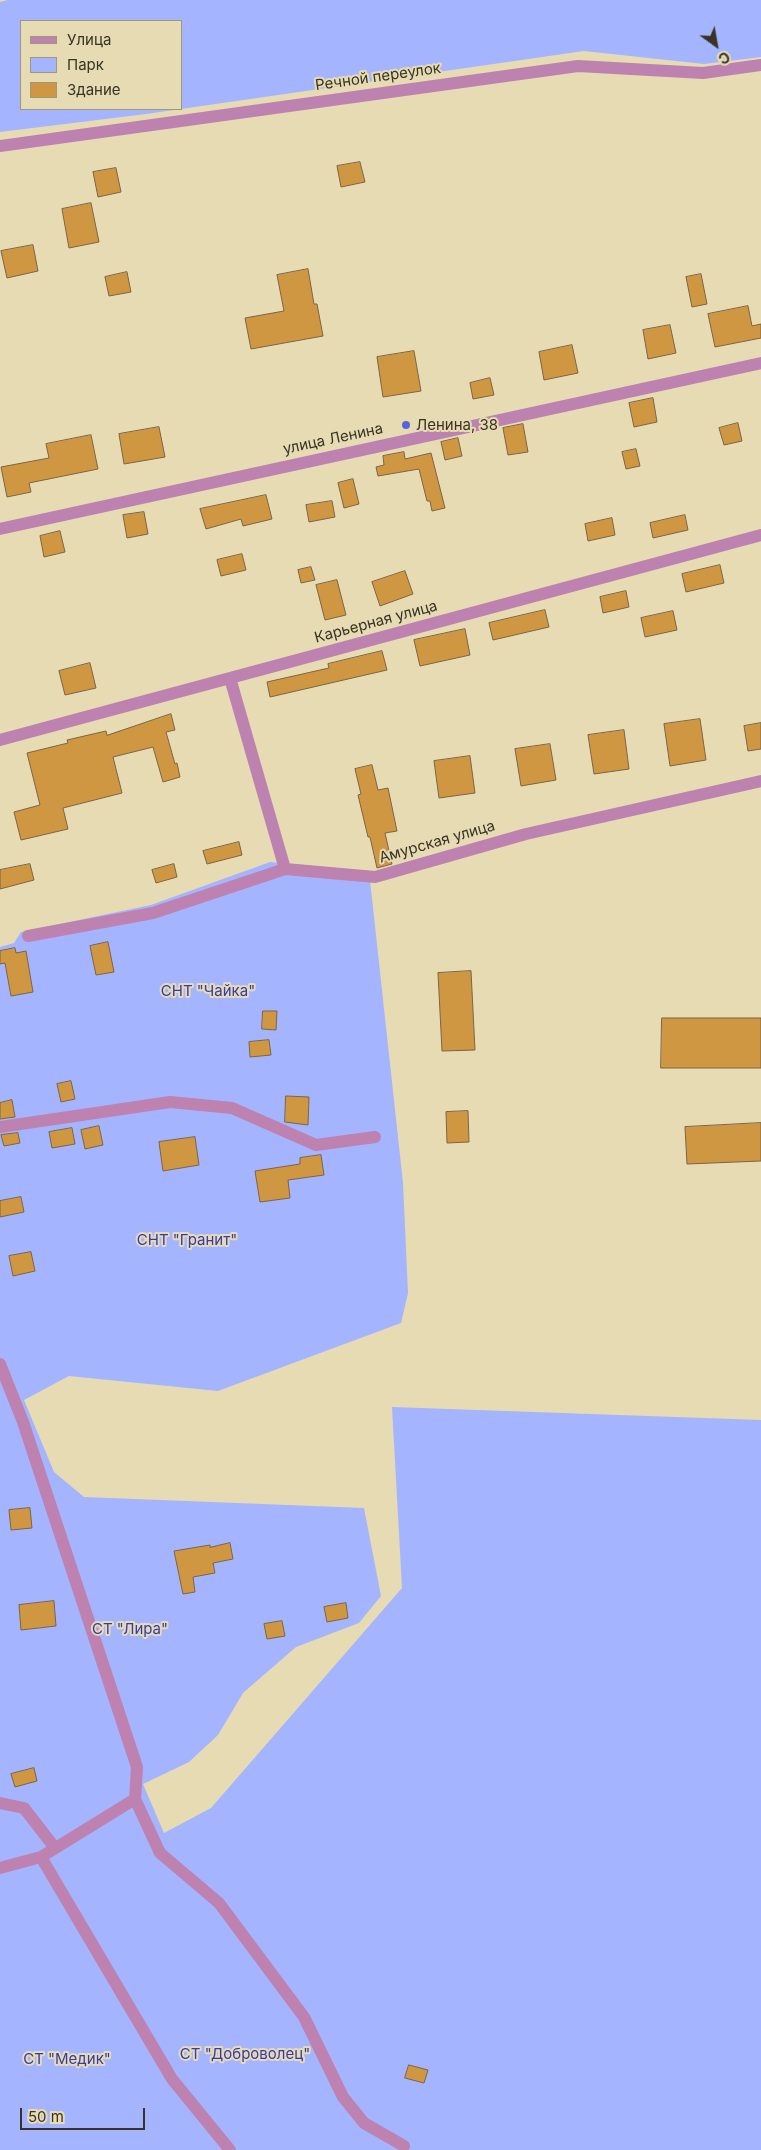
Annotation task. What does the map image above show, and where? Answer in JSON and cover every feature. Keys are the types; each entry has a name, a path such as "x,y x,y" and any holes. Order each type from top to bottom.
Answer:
{"street":[{"name":"Речной переулок","path":"0,146 578,66 703,73 761,66"},
{"name":"улица Ленина","path":"0,529 761,363"},
{"name":"Карьерная улица","path":"0,740 761,535"},
{"path":"28,936 153,913 285,869 230,678"},
{"name":"Амурская улица","path":"285,869 375,877 526,834 761,781"},
{"path":"0,1127 170,1102 232,1108 316,1145 375,1137"},
{"path":"0,1364 36,1459 137,1767 135,1799 160,1853 219,1903 304,2017 343,2097 353,2110 364,2123 404,2146"},
{"path":"0,1868 41,1857 135,1799"},
{"path":"0,1803 24,1808 55,1848"},
{"path":"41,1857 172,2079 230,2150"}],"green space":[{"path":"8,0 761,0 761,57 704,64 584,51 182,109 182,20 20,20 20,110 174,110 0,132 0,2"},
{"path":"270,862 369,871 403,1183 408,1293 401,1323 218,1391 69,1376 24,1400 54,1472 84,1497 364,1508 381,1596 359,1623 296,1647 243,1693 218,1735 189,1762 143,1784 164,1833 211,1808 402,1588 392,1407 761,1420 761,2150 0,2150 0,947 14,943 21,932 151,905"}],"building":[{"path":"360,162 365,182 341,187 337,166"},
{"path":"116,168 121,192 98,197 93,172"},
{"path":"91,203 99,242 69,248 62,209"},
{"path":"33,245 38,271 7,278 1,251"},
{"path":"308,269 314,304 317,304 323,336 251,349 245,318 284,311 277,275"},
{"path":"127,272 131,292 109,296 105,277"},
{"path":"701,274 707,304 692,307 686,277"},
{"path":"748,306 752,326 761,324 761,338 715,347 708,314"},
{"path":"670,325 676,353 648,359 643,330"},
{"path":"572,345 578,373 544,380 539,352"},
{"path":"414,351 421,391 383,397 377,357"},
{"path":"490,378 494,395 473,399 470,383"},
{"path":"653,398 657,422 634,427 629,403"},
{"path":"738,423 742,441 724,445 719,428"},
{"path":"523,424 528,452 508,455 503,428"},
{"path":"159,427 165,457 124,464 119,434"},
{"path":"91,435 98,469 29,483 31,492 7,497 1,467 49,458 46,444"},
{"path":"458,438 462,456 445,460 441,442"},
{"path":"636,449 640,466 626,469 622,452"},
{"path":"404,452 405,459 431,453 445,508 432,511 430,501 427,501 419,469 378,476 376,467 384,465 383,456"},
{"path":"353,479 359,504 344,508 338,483"},
{"path":"266,495 272,519 243,526 241,519 206,529 200,509"},
{"path":"332,501 335,517 309,522 306,505"},
{"path":"144,512 148,534 127,538 123,515"},
{"path":"685,515 688,530 653,538 650,523"},
{"path":"612,518 615,535 588,541 585,524"},
{"path":"60,531 65,552 44,557 40,536"},
{"path":"242,554 246,570 221,576 217,560"},
{"path":"720,565 724,583 686,592 682,574"},
{"path":"311,567 315,580 301,583 298,570"},
{"path":"405,571 413,594 380,606 372,582"},
{"path":"337,580 346,615 325,620 316,585"},
{"path":"626,591 629,607 603,613 600,597"},
{"path":"545,610 549,627 493,640 489,623"},
{"path":"673,611 677,630 645,637 641,618"},
{"path":"465,629 470,655 420,666 414,640"},
{"path":"382,651 387,670 270,697 267,682 329,668 328,664"},
{"path":"90,663 96,688 65,695 59,671"},
{"path":"171,714 175,730 166,732 180,777 163,782 153,747 113,757 122,793 63,808 68,829 21,840 14,812 40,805 27,753 68,743 67,740 106,731 107,735"},
{"path":"700,719 706,760 670,766 664,724"},
{"path":"761,723 761,749 748,751 744,726"},
{"path":"624,730 629,769 594,774 588,735"},
{"path":"550,744 556,780 521,786 515,749"},
{"path":"470,756 475,793 439,798 434,761"},
{"path":"372,765 378,790 388,788 397,831 385,833 392,864 377,868 358,795 361,794 355,769"},
{"path":"239,842 242,855 207,864 203,851"},
{"path":"30,864 34,880 0,889 0,870"},
{"path":"174,864 177,877 156,883 152,870"},
{"path":"108,942 114,972 96,975 90,946"},
{"path":"15,948 16,953 26,951 33,992 11,996 5,963 0,964 0,951"},
{"path":"471,971 475,1050 442,1051 438,973"},
{"path":"263,1011 277,1011 276,1030 262,1029"},
{"path":"662,1018 761,1018 761,1068 661,1068"},
{"path":"269,1040 271,1055 250,1057 249,1042"},
{"path":"71,1081 75,1099 61,1102 57,1084"},
{"path":"286,1096 309,1097 308,1125 285,1122"},
{"path":"12,1100 15,1117 0,1119 0,1103"},
{"path":"468,1111 469,1142 447,1143 446,1112"},
{"path":"761,1123 761,1161 687,1164 685,1127"},
{"path":"99,1126 103,1145 85,1149 81,1130"},
{"path":"72,1128 75,1144 52,1148 49,1132"},
{"path":"18,1133 20,1143 4,1146 1,1135"},
{"path":"195,1137 199,1165 163,1171 159,1142"},
{"path":"321,1155 324,1175 288,1180 290,1198 260,1202 255,1171 300,1164 300,1158"},
{"path":"21,1197 24,1212 0,1217 0,1201"},
{"path":"31,1252 35,1271 13,1276 9,1256"},
{"path":"30,1508 32,1528 11,1530 9,1510"},
{"path":"230,1543 233,1559 213,1563 215,1573 193,1577 195,1592 183,1594 174,1551"},
{"path":"54,1601 56,1626 21,1630 19,1605"},
{"path":"346,1603 348,1618 327,1622 324,1607"},
{"path":"282,1621 285,1636 267,1639 264,1624"},
{"path":"34,1768 37,1781 15,1787 11,1774"},
{"path":"409,2065 428,2070 424,2083 405,2078"}],"place":[{"name":"Ленина, 38","path":"406,425"}],"park label":[{"name":"СНТ \"Чайка\"","path":"208,991"},
{"name":"СНТ \"Гранит\"","path":"187,1240"},
{"name":"СТ \"Лира\"","path":"130,1629"},
{"name":"СТ \"Доброволец\"","path":"245,2054"},
{"name":"СТ \"Медик\"","path":"67,2059"}]}
